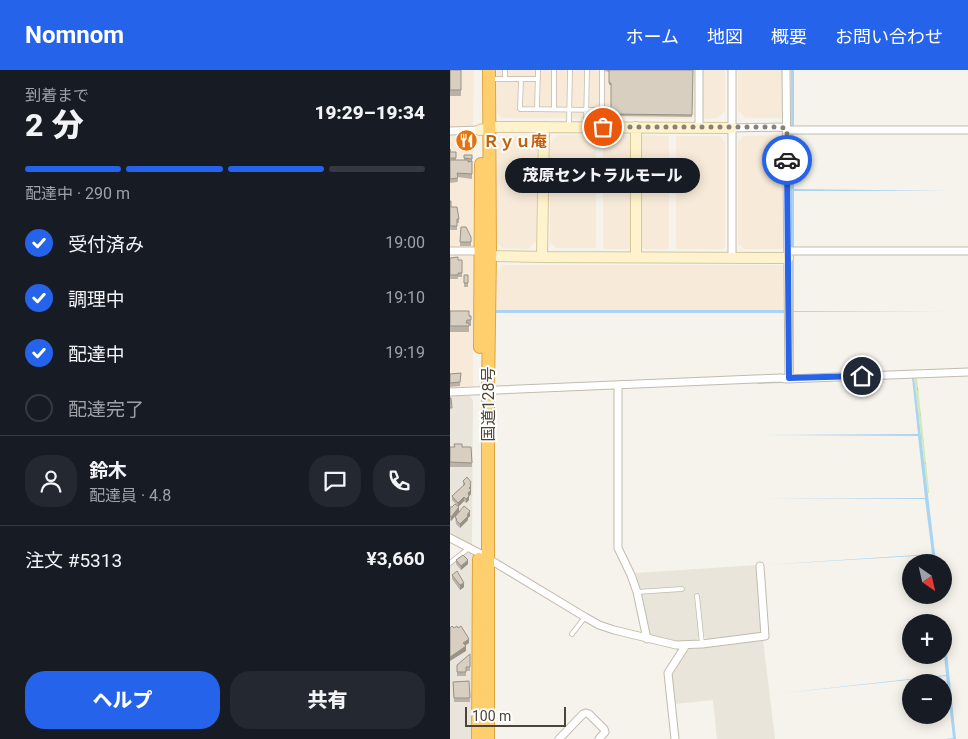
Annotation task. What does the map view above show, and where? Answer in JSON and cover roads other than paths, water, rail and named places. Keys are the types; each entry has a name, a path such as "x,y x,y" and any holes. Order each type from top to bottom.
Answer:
{"highway":[{"name":"国道128号","path":"478,739 479,553 486,253 486,73"},
{"name":"国道128号","path":"479,553 488,739"}],"street":[{"path":"699,70 699,127"},
{"path":"732,70 732,257"},
{"path":"786,70 789,378"},
{"path":"450,130 495,127 781,127 790,130 968,130"},
{"path":"542,257 544,127"},
{"path":"636,127 636,257"},
{"path":"450,251 542,257 732,257 788,254 968,251"},
{"path":"450,392 755,378 968,372"},
{"path":"618,385 618,548 631,574 637,592 647,639"},
{"path":"450,538 479,553 599,625 676,645 702,644 765,636 760,566"},
{"path":"675,739 668,673 686,645"},
{"path":"559,739 586,713 604,729 605,732 599,739"}],"lane":[{"path":"505,70 505,79"},
{"path":"537,109 538,70"},
{"path":"554,70 554,109"},
{"path":"569,127 570,70"},
{"path":"586,127 587,70"},
{"path":"521,79 520,109 602,110 602,70"},
{"path":"486,73 505,79 538,79"},
{"path":"450,564 479,553"},
{"path":"637,592 682,589"},
{"path":"697,596 702,644"},
{"path":"572,634 585,617"}],"water":[{"path":"791,70 794,70 794,189 948,191 794,191 794,248 946,247 948,254 794,255 794,311 948,311 794,312 794,373 792,373"},
{"path":"496,310 786,310 786,313 496,313"},
{"path":"914,377 935,554 932,554 925,499 757,499 925,498 918,436 757,435 918,434 912,378 757,383"},
{"path":"902,556 902,557 763,565"},
{"path":"945,664 948,664 949,674 946,674"},
{"path":"902,680 902,681 775,694"},
{"path":"952,701 956,739 946,739 953,738"}],"place":[{"name":"茂原セントラルモール","path":"603,127"},
{"name":"Ｒｙｕ庵","path":"467,141"}]}
